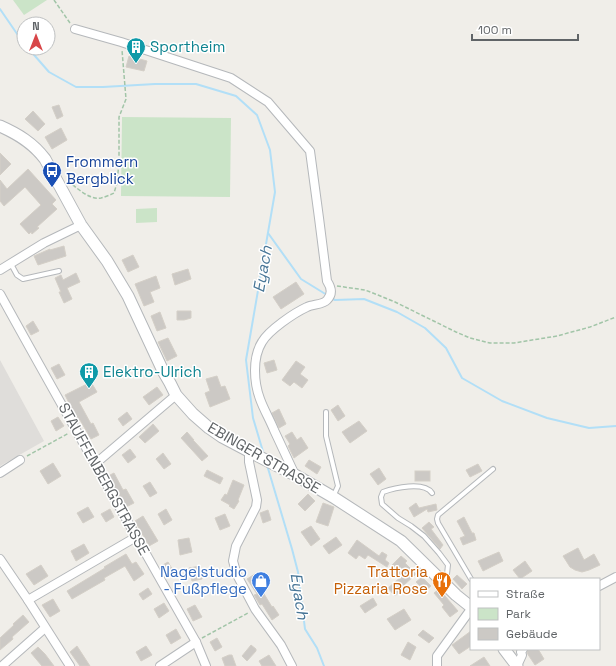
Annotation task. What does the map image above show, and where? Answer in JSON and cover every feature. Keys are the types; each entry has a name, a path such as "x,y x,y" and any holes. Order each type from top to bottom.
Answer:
{"main road":[{"name":"EBINGER STRASSE","path":"0,126 21,137 39,150 81,225 107,261 128,296 163,371 176,395 193,414 222,437 295,475 333,497 401,541 470,607"},
{"path":"505,650 517,666"}],"street":[{"path":"75,29 121,42 231,78 268,102 310,151 326,281 331,289 328,300 324,303 309,306 278,325 263,340 258,349 257,355 256,379 260,399 295,475"},
{"path":"0,270 44,243 81,225"},
{"name":"STAUFFENBERGSTRASSE","path":"0,294 196,642 206,666"},
{"path":"95,464 176,395"},
{"path":"252,453 249,462 257,500 256,507 236,546 234,561 237,575 255,609 282,645 292,666"},
{"path":"0,473 20,460"},
{"path":"28,600 136,537"},
{"path":"0,560 28,600 70,666"},
{"path":"600,585 616,577"},
{"path":"437,666 437,656 470,609"},
{"path":"2,666 45,628"},
{"path":"160,666 196,642"},
{"path":"517,666 522,655 519,650"}],"lane":[{"path":"11,264 17,275 22,279 59,271"},
{"path":"326,412 326,436 338,486 333,497"},
{"path":"470,578 437,519 438,515 493,469"},
{"path":"432,493 424,487 398,487 383,492 381,497 382,504 398,518 424,536 448,565 447,574 441,579"}],"path":[{"path":"54,0 75,29"},
{"path":"67,180 89,196 101,198 114,193 117,184 119,162 119,117 126,99 121,42"},
{"path":"331,289 365,290 395,302 470,338 490,343 514,343 557,336 590,327 616,317"},
{"path":"20,460 76,429"},
{"path":"196,642 255,609"}],"shaded area":[{"path":"0,360 44,441 0,466"}],"green space":[{"path":"13,0 47,0 24,15"},
{"path":"122,117 231,118 230,197 121,196"},
{"path":"157,208 157,222 136,223 136,209"}],"building":[{"name":"Sportheim","path":"129,56 147,61 144,71 126,67"},
{"path":"59,105 63,116 57,119 52,107"},
{"path":"33,111 45,124 38,131 25,119"},
{"path":"61,128 67,140 52,149 45,137"},
{"path":"0,153 11,164 0,175"},
{"path":"28,169 56,200 52,204 57,209 37,227 39,228 32,234 31,232 29,234 20,224 41,205 25,187 4,206 0,201 0,180 7,189"},
{"path":"64,246 66,256 38,265 34,256 50,249"},
{"path":"133,255 139,267 128,272 122,260"},
{"path":"188,269 191,279 175,285 172,274"},
{"path":"76,273 80,282 67,288 72,299 64,303 55,278 61,275 63,280"},
{"path":"156,276 160,288 150,292 154,302 144,306 135,284"},
{"path":"296,282 304,294 281,309 273,297"},
{"path":"177,311 191,311 191,318 177,320"},
{"path":"160,312 166,328 157,331 151,316"},
{"path":"33,321 39,331 31,335 26,326"},
{"path":"168,338 177,356 167,361 158,342"},
{"path":"274,360 277,370 267,373 264,363"},
{"path":"296,361 305,367 300,374 308,380 302,388 294,382 290,386 282,380"},
{"path":"59,364 65,375 57,379 51,368"},
{"path":"89,364 95,374 87,379 82,368"},
{"path":"217,376 221,387 225,386 230,399 210,407 205,393 210,391 206,379"},
{"path":"91,382 97,392 79,402 99,435 91,439 80,420 78,421 65,395"},
{"path":"157,387 163,395 149,405 143,397"},
{"path":"338,405 345,416 338,421 331,410"},
{"path":"279,409 286,424 279,428 272,413"},
{"path":"127,412 132,419 123,426 118,419"},
{"path":"58,417 64,426 56,431 51,421"},
{"path":"359,421 367,431 350,443 342,432"},
{"path":"153,424 159,431 145,443 139,437"},
{"path":"187,432 208,456 202,461 181,438"},
{"path":"292,432 297,440 301,437 308,448 294,458 288,446 290,444 285,436"},
{"path":"130,449 136,457 128,463 122,455"},
{"path":"163,453 171,464 164,469 156,459"},
{"path":"309,460 321,467 317,474 305,466"},
{"path":"53,463 61,476 48,484 40,471"},
{"path":"478,464 482,471 470,477 466,470"},
{"path":"379,468 386,479 378,485 370,474"},
{"path":"207,470 223,478 220,484 204,476"},
{"path":"415,471 430,471 430,481 415,481"},
{"path":"114,473 123,490 126,489 134,503 126,507 108,476"},
{"path":"233,480 244,485 238,500 239,501 234,509 221,500 225,494 227,495"},
{"path":"150,482 157,493 150,497 143,486"},
{"path":"308,494 315,501 305,511 298,504"},
{"path":"323,503 334,507 328,526 316,522"},
{"path":"416,503 419,508 436,504 437,510 428,512 427,509 414,517 409,508"},
{"path":"88,507 94,517 83,523 77,513"},
{"path":"110,509 114,517 106,522 101,514"},
{"path":"166,509 172,520 164,525 158,514"},
{"path":"268,510 271,520 263,523 260,513"},
{"path":"225,514 230,526 220,530 215,518"},
{"path":"143,516 158,541 149,546 135,521"},
{"path":"464,517 472,533 474,533 476,540 463,545 460,538 465,536 457,521"},
{"path":"429,522 434,527 431,529 443,545 440,549 422,528"},
{"path":"311,526 320,539 311,546 301,532"},
{"path":"336,537 342,545 329,554 323,546"},
{"path":"189,538 192,552 180,555 178,540"},
{"path":"357,540 379,556 382,552 387,555 385,560 389,563 387,567 368,555 365,559 359,555 356,559 348,553"},
{"path":"84,544 89,553 76,561 71,551"},
{"path":"578,548 584,560 594,554 600,565 582,572 570,567 563,556"},
{"path":"499,552 503,561 483,571 478,561"},
{"path":"126,554 132,564 136,562 144,574 134,581 125,566 104,578 105,580 72,599 67,591"},
{"path":"401,556 407,561 405,563 416,574 395,596 388,588 401,577 391,566"},
{"path":"525,561 532,571 519,578 513,570"},
{"path":"168,562 174,572 167,576 161,566"},
{"path":"41,565 48,576 34,585 26,574"},
{"path":"200,566 202,579 192,581 189,568"},
{"path":"255,574 260,583 258,584 272,607 273,606 279,615 272,620 262,604 260,605 254,595 257,594 247,579"},
{"path":"457,575 467,584 462,589 453,579"},
{"path":"422,577 431,586 425,591 416,582"},
{"path":"148,588 152,594 143,600 139,594"},
{"path":"439,589 458,611 450,617 442,607 444,605 434,593"},
{"path":"373,598 377,605 365,613 360,606"},
{"path":"53,599 60,611 50,617 42,605"},
{"path":"164,603 169,611 159,618 154,609"},
{"path":"195,605 202,617 193,621 187,609"},
{"path":"404,609 411,620 395,630 387,619"},
{"path":"23,615 29,622 0,650 0,638"},
{"path":"176,629 181,638 171,644 166,635"},
{"path":"423,630 434,638 429,643 418,635"},
{"path":"470,632 470,647 459,654 452,645"},
{"path":"217,638 222,647 215,651 210,642"},
{"path":"408,642 416,647 410,660 401,655"},
{"path":"251,645 256,649 256,651 247,661 242,656"},
{"path":"77,646 90,666 80,666 70,652"},
{"path":"146,646 152,655 141,661 136,652"},
{"path":"38,647 54,666 42,666 31,653"},
{"path":"528,650 539,650 544,659 535,665 527,653"},
{"path":"232,655 236,666 225,666 222,658"},
{"path":"269,655 276,666 262,666 259,661"},
{"path":"484,657 490,666 470,666"}],"waterway":[{"name":"Eyach","path":"0,9 16,32"},
{"name":"Eyach","path":"35,56 49,72 76,87 196,84 236,96 257,115 270,150 275,192 246,360 253,418 264,455"},
{"path":"268,233 301,279 327,295"},
{"path":"331,298 335,300 364,299 397,312 425,328 446,348 462,378 502,401 547,418 589,428 616,426"},
{"name":"Eyach","path":"267,465 298,572 305,629 317,648 324,666"}],"place":[{"name":"Sportheim","path":"136,64"},
{"name":"Frommern Bergblick","path":"52,188"},
{"name":"Elektro-Ulrich","path":"89,389"},
{"name":"Nagelstudio - Fußpflege","path":"261,598"},
{"name":"Trattoria Pizzaria Rose","path":"442,598"}]}
